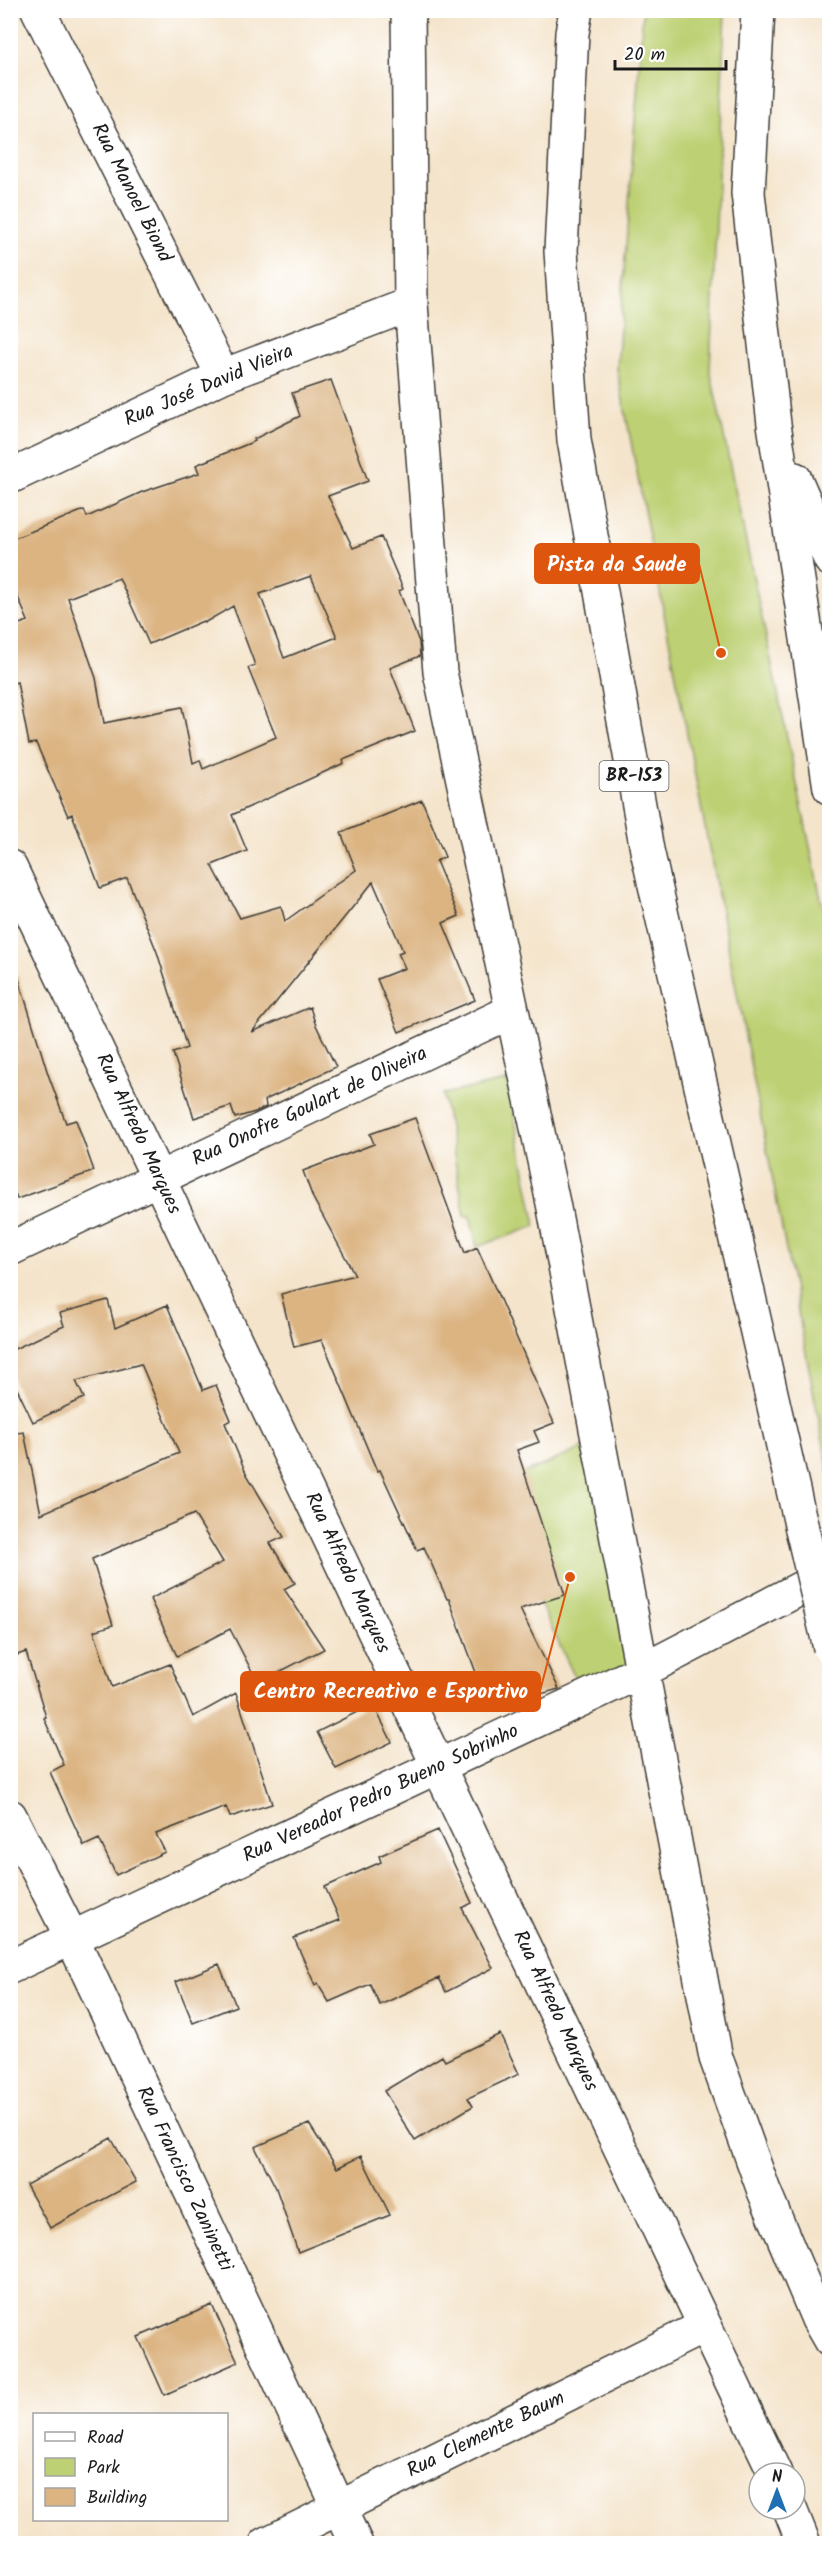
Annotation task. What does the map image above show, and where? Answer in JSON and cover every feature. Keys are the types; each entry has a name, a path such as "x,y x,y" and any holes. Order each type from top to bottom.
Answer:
{"main road":[{"name":"Rua Manoel Biond","path":"38,10 223,376"},
{"path":"408,10 411,304 440,672 553,1203 716,2058 765,2191 818,2319 830,2340"},
{"path":"758,10 748,193 774,424 830,788"},
{"name":"BR-153","path":"571,18 561,251 574,440 647,850 830,1648"},
{"name":"Rua José David Vieira","path":"10,477 223,376 411,304"},
{"path":"774,424 820,542 830,558"},
{"name":"Rua Alfredo Marques","path":"10,867 769,2461"},
{"name":"Rua Onofre Goulart de Oliveira","path":"10,1249 512,1011"},
{"name":"Rua Vereador Pedro Bueno Sobrinho","path":"10,1967 642,1671 822,1577"},
{"name":"Rua Francisco Zaninetti","path":"10,1816 72,1938 356,2544"},
{"name":"Rua Clemente Baum","path":"266,2544 705,2325"},
{"path":"795,2521 804,2544"}],"green space":[{"path":"643,11 725,11 710,370 829,937 829,1473 617,369"},
{"path":"507,1081 536,1226 477,1247 470,1216 465,1216 443,1094"},
{"path":"586,1447 630,1664 578,1684 486,1489"}],"building":[{"path":"331,380 368,481 328,496 353,548 381,537 403,589 399,591 419,642 420,656 390,668 415,731 343,760 344,763 232,815 247,851 212,865 240,918 281,906 285,921 356,870 341,833 422,800 445,857 436,861 459,916 443,923 475,1000 399,1032 377,979 405,968 398,953 403,951 373,882 252,1032 310,1007 336,1067 265,1100 266,1107 255,1112 235,1118 231,1106 194,1118 173,1053 187,1048 157,952 127,878 100,888 72,814 68,816 36,743 29,744 17,682 10,684 10,627 28,621 10,578 10,540 84,510 87,517 142,492 199,473 196,465 255,441 254,439 300,416 292,393","holes":["311,576 337,637 284,658 260,594","119,578 149,644 203,621 204,623 233,606 255,665 248,668 276,737 203,769 200,760 193,763 182,707 104,723 96,678 68,598"]},
{"path":"18,976 48,1074 66,1123 76,1120 94,1171 17,1199 10,1180 10,977"},
{"path":"415,1118 465,1253 477,1247 554,1423 534,1431 539,1442 517,1450 565,1595 520,1609 559,1689 489,1708 449,1599 447,1599 424,1547 417,1550 380,1470 377,1471 322,1340 294,1347 281,1294 355,1275 313,1198 303,1171 374,1144 370,1134"},
{"path":"108,1300 115,1328 167,1305 203,1390 216,1385 231,1420 225,1423 246,1473 284,1537 270,1543 295,1583 284,1589 324,1649 258,1683 230,1629 177,1656 150,1599 223,1562 194,1514 92,1559 113,1625 94,1631 112,1687 170,1664 193,1717 236,1693 272,1804 230,1817 226,1807 156,1834 165,1852 116,1875 99,1839 84,1846 50,1772 64,1765 44,1718 46,1717 26,1652 17,1655 10,1634 10,1434 24,1432 41,1514 179,1453 141,1364 76,1381 84,1398 33,1422 10,1374 10,1351 64,1326 60,1313"},
{"path":"373,1704 392,1742 336,1769 317,1732"},
{"path":"438,1830 472,1903 462,1908 493,1968 446,1992 439,1978 380,2005 370,1984 329,2002 318,1983 315,1985 294,1938 340,1920 325,1887 381,1862 379,1856"},
{"path":"219,1964 236,2006 193,2023 176,1982"},
{"path":"500,2034 519,2074 468,2098 473,2106 415,2141 384,2091 442,2056 445,2061"},
{"path":"309,2124 337,2168 361,2156 390,2215 298,2252 276,2188 255,2147"},
{"path":"111,2138 136,2182 50,2228 26,2185"},
{"path":"212,2305 238,2362 164,2395 138,2337"}],"place":[{"name":"Pista da Saude","path":"721,653"},
{"name":"Centro Recreativo e Esportivo","path":"570,1577"}]}
